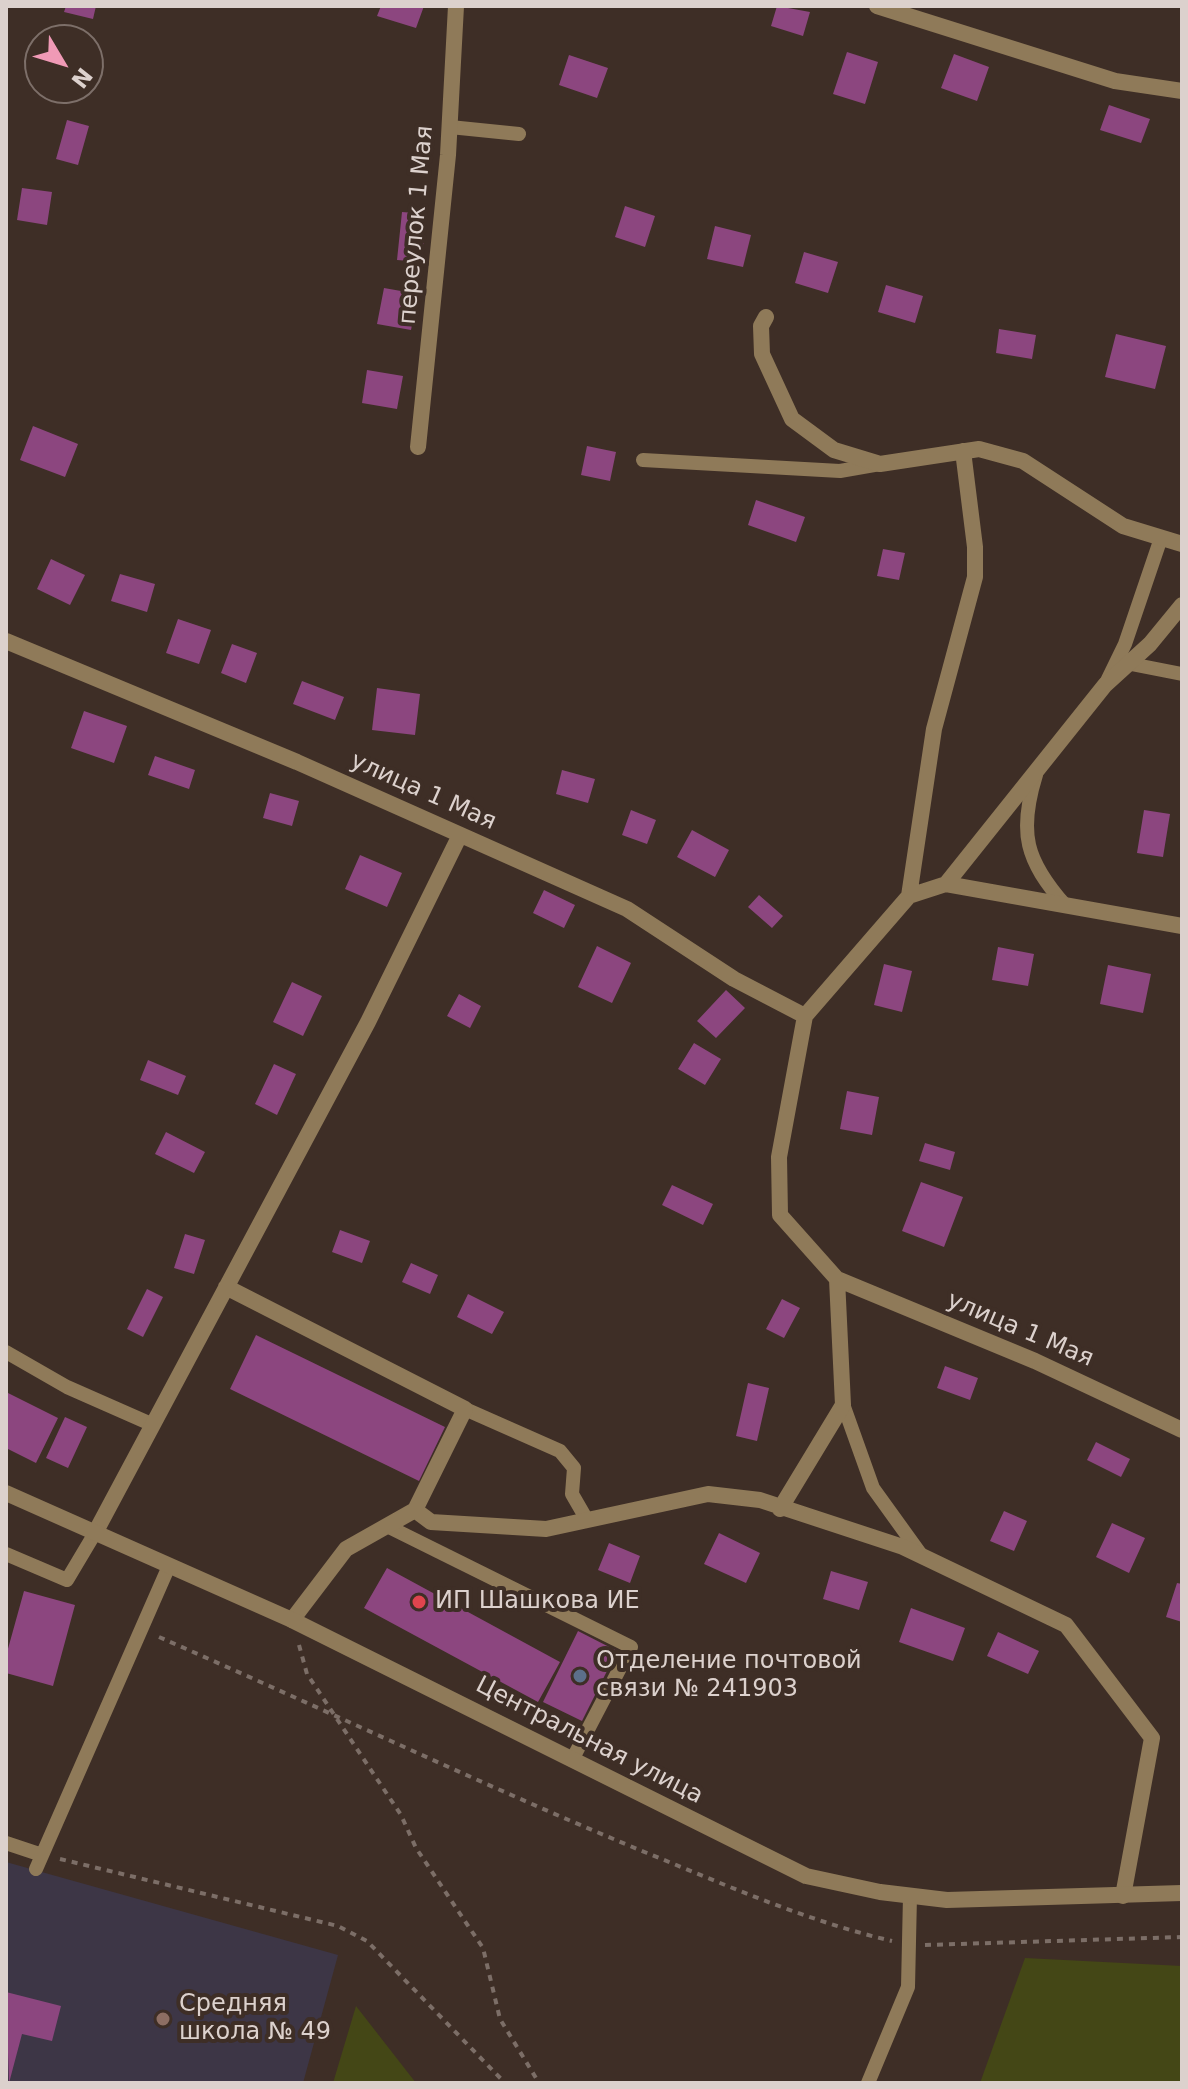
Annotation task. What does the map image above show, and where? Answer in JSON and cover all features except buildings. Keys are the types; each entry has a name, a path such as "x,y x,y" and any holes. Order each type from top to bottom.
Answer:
{"street":[{"name":"переулок 1 Мая","path":"418,447 435,307 450,127 456,6"},
{"path":"877,6 1115,81 1182,91"},
{"path":"766,317 761,326 762,354 792,419 834,450 880,464 932,459 979,449 1023,461 1123,526 1182,544"},
{"path":"909,896 934,729 975,577 975,547 963,451"},
{"path":"946,884 1105,685 1131,664 1182,605"},
{"name":"улица 1 Мая","path":"6,641 297,762 627,909 734,979 805,1016"},
{"path":"95,1533 368,1022 460,835"},
{"path":"780,1509 843,1404 837,1279 780,1215 779,1157 805,1016 909,896 946,884 1182,926"},
{"name":"улица 1 Мая","path":"837,1279 1035,1361 1182,1430"},
{"path":"226,1287 465,1409 415,1510 346,1549 292,1620"},
{"name":"Центральная улица","path":"6,1493 292,1620 806,1876 947,1900 1182,1893"},
{"path":"415,1510 431,1522 546,1529 708,1494 760,1500 922,1556 1066,1625 1152,1738 1123,1896"}],"lane":[{"path":"450,127 519,134"},
{"path":"643,460 840,471 880,464"},
{"path":"1105,685 1125,644 1161,538"},
{"path":"1131,664 1182,674"},
{"path":"1037,771 1029,795 1026,845 1041,878 1065,905"},
{"path":"6,1352 67,1387 151,1424"},
{"path":"843,1404 873,1488 922,1556"},
{"path":"465,1409 560,1451 574,1468 572,1494 587,1520"},
{"path":"387,1526 631,1647 572,1760"},
{"path":"6,1554 67,1580 95,1533"},
{"path":"6,1843 39,1862 169,1566"},
{"path":"868,2083 908,1987 910,1896"}],"path":[{"path":"292,1620 307,1674 401,1815 416,1848 483,1948 500,2019 539,2083"},
{"path":"142,1629 337,1717 772,1904 847,1930 909,1945 1007,1945 1182,1937"},
{"path":"39,1862 338,1926 367,1941 505,2083"}],"shaded area":[{"name":"Средняя школа № 49","path":"6,1862 338,1955 303,2083 6,2083"}],"green space":[{"path":"1025,1958 1182,1966 1182,2083 980,2083"},
{"path":"356,2006 416,2083 333,2083"}],"place":[{"name":"ИП Шашкова ИЕ","path":"419,1602"},
{"name":"Отделение почтовой связи № 241903","path":"580,1676"},
{"name":"Средняя школа № 49","path":"163,2019"}]}
